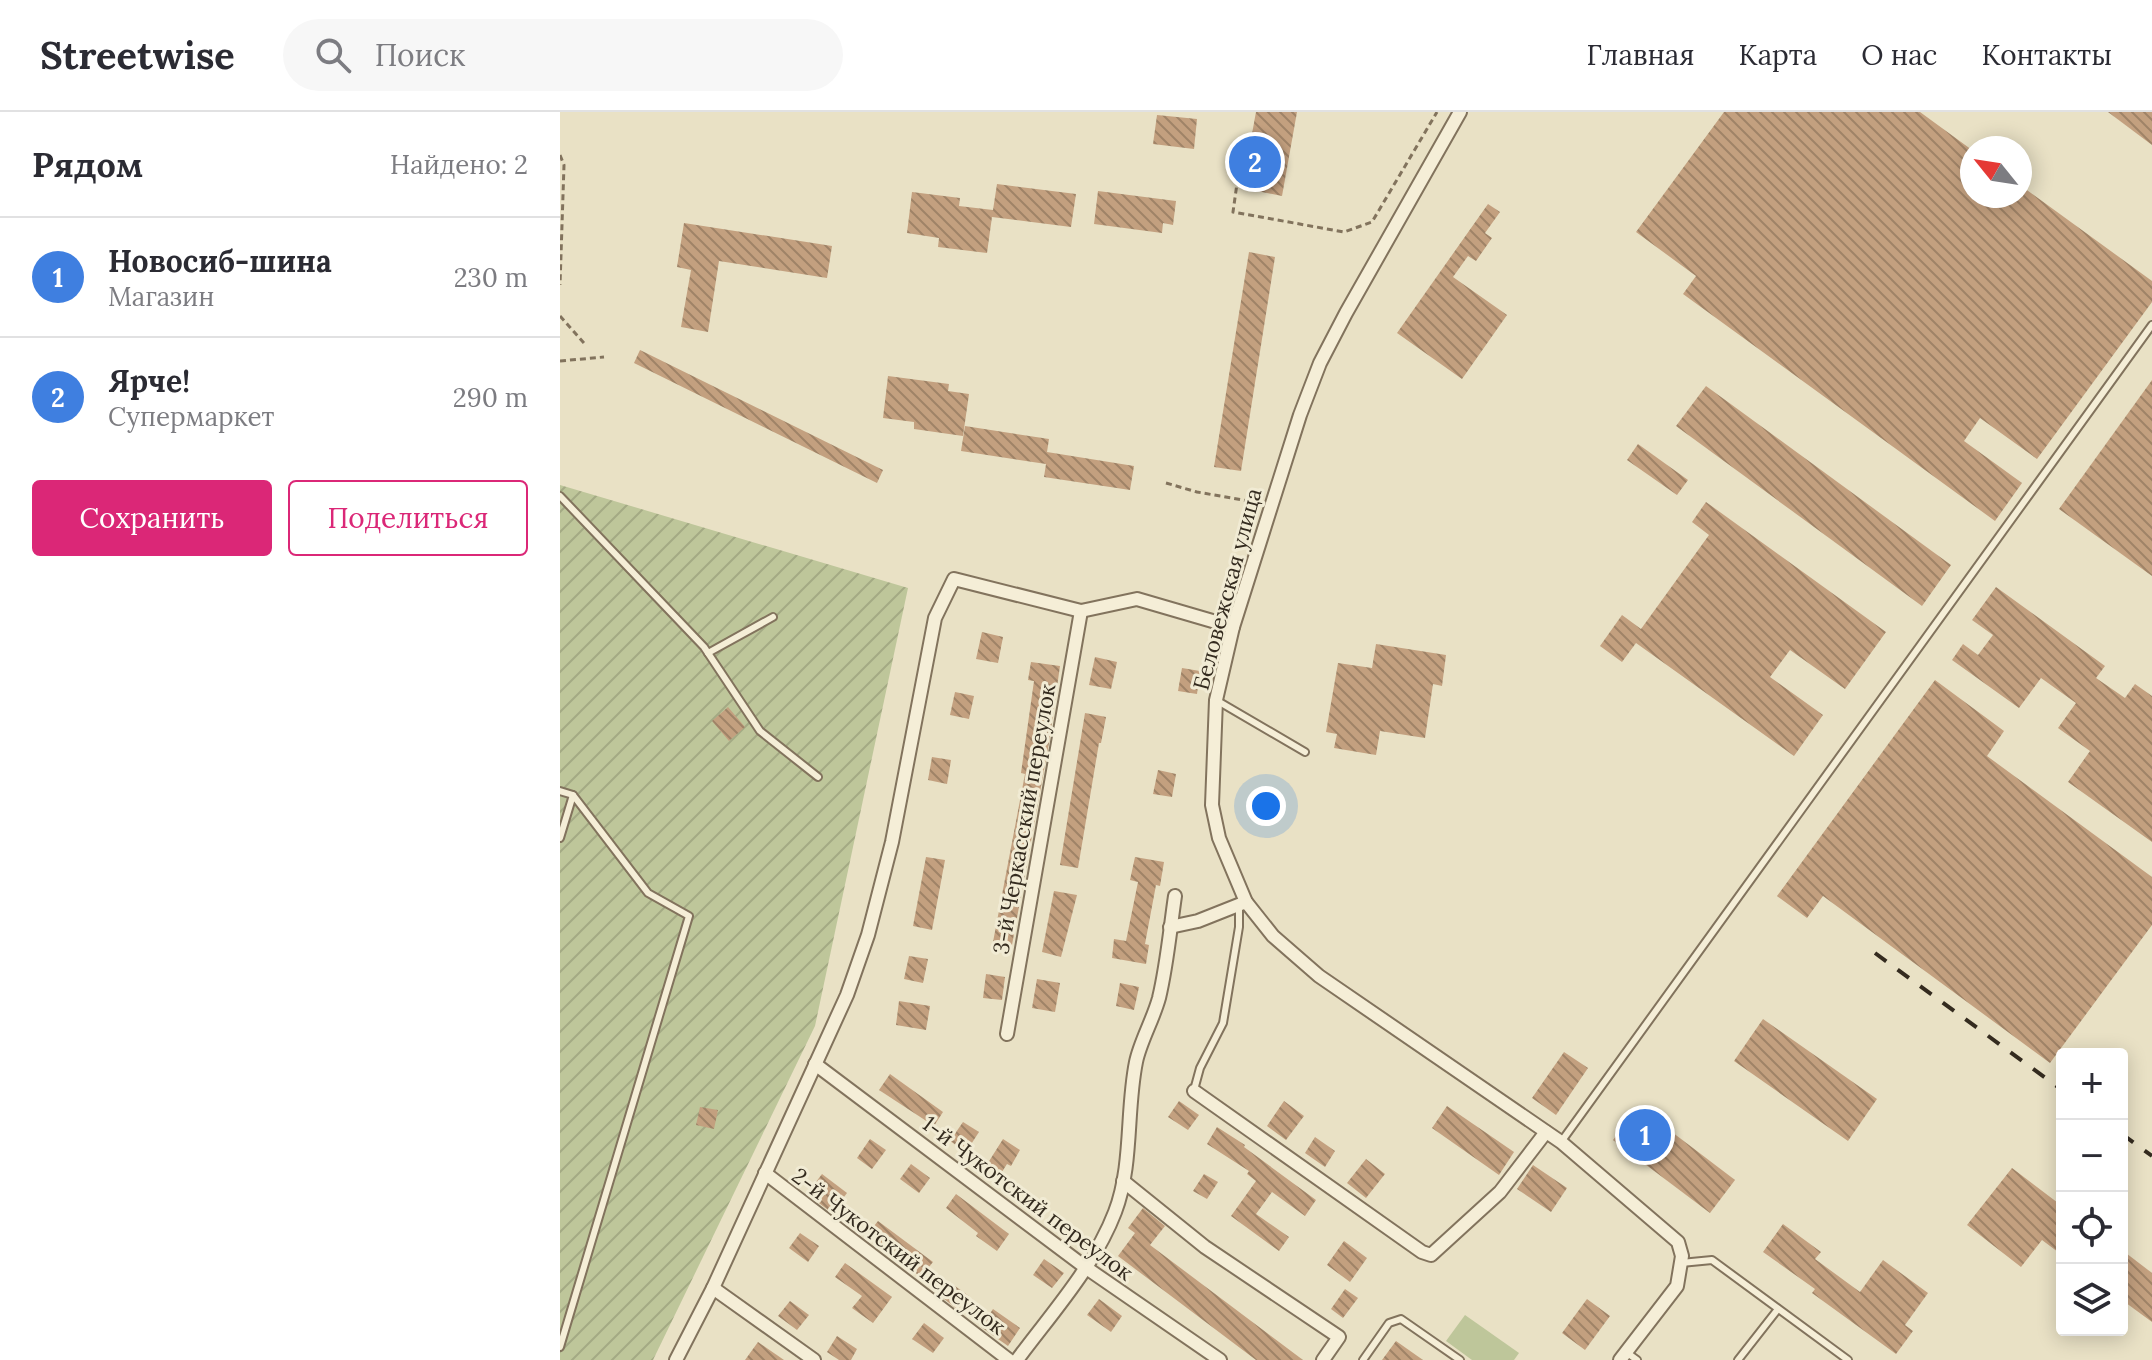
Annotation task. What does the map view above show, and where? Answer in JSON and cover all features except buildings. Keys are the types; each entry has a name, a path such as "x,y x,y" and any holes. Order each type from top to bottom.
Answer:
{"street":[{"name":"Беловежская улица","path":"1460,112 1383,245 1320,363 1270,505 1233,627 1216,700 1212,805 1219,838 1243,904 1273,936 1319,976 1561,1142 1671,1234 1678,1242 1681,1263"},
{"path":"676,1360 713,1288 847,995 868,935 892,842 935,618 954,579 1081,611 1137,599 1233,627"},
{"name":"3-й Черкасский переулок","path":"1007,1034 1081,611"},
{"path":"1017,1360 1085,1267 1115,1212 1123,1181 1128,1110 1136,1058 1151,1026 1160,995 1175,896"},
{"path":"1170,927 1198,921 1243,904"},
{"name":"1-й Чукотский переулок","path":"815,1064 1085,1267 1220,1360"},
{"path":"1194,1091 1361,1211 1431,1255 1500,1192 1546,1132"},
{"name":"2-й Чукотский переулок","path":"765,1173 1009,1360"},
{"path":"1123,1181 1205,1247 1339,1337 1323,1360"},
{"path":"1623,1356 1677,1286 1681,1263"},
{"path":"713,1288 814,1360"}],"lane":[{"path":"1561,1142 2152,325"},
{"path":"560,496 708,653 760,731 818,777"},
{"path":"708,653 773,617"},
{"path":"1216,700 1305,752"},
{"path":"560,791 573,795 648,893 689,916 560,1347"},
{"path":"560,838 573,795"},
{"path":"1194,1091 1200,1068 1223,1023 1243,904"},
{"path":"1681,1263 1712,1260 1848,1360"},
{"path":"1738,1360 1778,1309"},
{"path":"1363,1360 1389,1323 1401,1319 1460,1360"},
{"path":"1623,1356 1637,1360"}],"path":[{"path":"1242,148 1233,212 1344,232 1372,222 1437,112"},
{"path":"560,155 564,165 560,285"},
{"path":"560,316 584,343"},
{"path":"560,361 604,357"},
{"path":"1166,483 1197,492 1245,499"}],"green space":[{"path":"560,485 908,588 815,1026 653,1360 560,1360"},
{"path":"1465,1315 1519,1353 1514,1360 1472,1360 1446,1341"}],"railway":[{"path":"1875,953 2056,1086"},
{"path":"2128,1138 2152,1156"}],"place":[{"name":"Ярче!","path":"1255,162"},
{"name":"Новосиб-шина","path":"1645,1135"}]}
